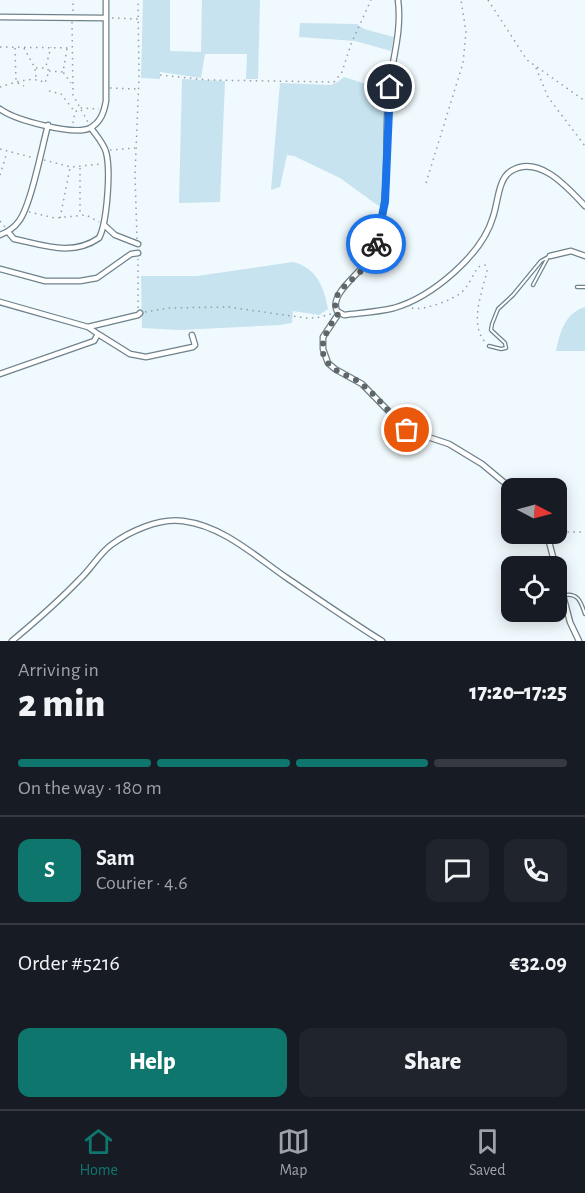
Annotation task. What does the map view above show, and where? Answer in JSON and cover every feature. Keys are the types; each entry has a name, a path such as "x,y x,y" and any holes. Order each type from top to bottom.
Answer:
{"street":[{"path":"0,109 11,116 72,130 91,128 100,120 104,110 106,88 106,0"},
{"path":"398,0 400,26 388,98 384,212 372,256 339,293 335,303 338,312 344,315 394,308 447,278 464,264 491,225 502,183 511,171 524,167 543,171 563,183 585,206"},
{"path":"0,17 105,18"},
{"path":"0,235 8,232 17,224 25,211 48,125"},
{"path":"8,232 19,240 66,249 80,248 99,238 104,225 107,163 106,151 91,128"},
{"path":"104,225 115,236 138,244"},
{"path":"549,257 571,251 585,256"},
{"path":"0,269 45,281 80,281 97,278 131,254 138,253"},
{"path":"0,302 87,327 130,354 146,357 193,347 195,345 192,335"},
{"path":"338,312 323,337 323,349 328,363 362,384 407,430 449,444 482,464 501,480"},
{"path":"87,327 139,314"},
{"path":"0,374 94,341 98,333"},
{"path":"12,641 81,579 104,550 151,525 166,521 184,521 222,534 251,551 382,641"},
{"path":"567,612 579,641"}],"lane":[{"path":"533,285 549,257"},
{"path":"489,346 506,348 491,330 496,314 531,272 549,257"},
{"path":"577,287 585,287"},
{"path":"567,594 578,597 585,614"}],"path":[{"path":"73,0 73,95 91,128"},
{"path":"138,0 138,89 135,148 138,244"},
{"path":"160,75 208,80 334,82 342,72 351,44 371,0"},
{"path":"426,183 461,72 466,32 461,0"},
{"path":"488,0 528,60 566,85 585,101"},
{"path":"105,18 138,20"},
{"path":"0,47 72,48"},
{"path":"15,47 16,82"},
{"path":"23,47 35,68 36,79"},
{"path":"46,68 51,47"},
{"path":"67,48 63,72 72,84"},
{"path":"535,66 548,97 585,146"},
{"path":"35,68 63,72"},
{"path":"0,87 36,79 45,83 49,71"},
{"path":"16,82 24,86"},
{"path":"106,88 138,89"},
{"path":"49,91 65,97 75,112 72,130"},
{"path":"65,97 73,95"},
{"path":"75,112 81,108 104,110"},
{"path":"0,148 7,152 71,167 107,163"},
{"path":"106,151 135,148"},
{"path":"0,175 7,152"},
{"path":"60,218 71,167"},
{"path":"80,167 80,215"},
{"path":"25,211 60,218 80,215 93,218 104,225"},
{"path":"0,221 8,232"},
{"path":"138,253 139,314 185,307 228,307 306,318 338,312"},
{"path":"409,301 412,308 416,309 450,299 464,289 478,267 485,265 487,271 479,307 478,327 480,336 489,346"},
{"path":"567,531 585,532"}],"shaded area":[{"path":"143,0 170,0 170,51 201,52 202,0 260,0 258,79 246,79 247,54 205,54 201,78 160,72 160,79 141,78"},
{"path":"300,23 357,24 364,29 394,37 391,51 355,41 299,37"},
{"path":"344,77 385,90 383,195 380,207 340,178 294,156 287,155 280,187 271,190 280,83 331,85"},
{"path":"182,79 225,81 220,202 179,203"},
{"path":"293,262 314,274 321,286 328,309 319,315 293,311 292,323 280,325 179,330 142,328 141,276 197,276"},
{"path":"585,307 585,351 556,351 564,324 573,314"}],"way so far":[{"path":"376,244 372,256 364,267 339,293 335,307 339,313 324,334 323,349 328,363 362,384 407,430"}],"route":[{"path":"376,244 385,202 390,87"}]}
